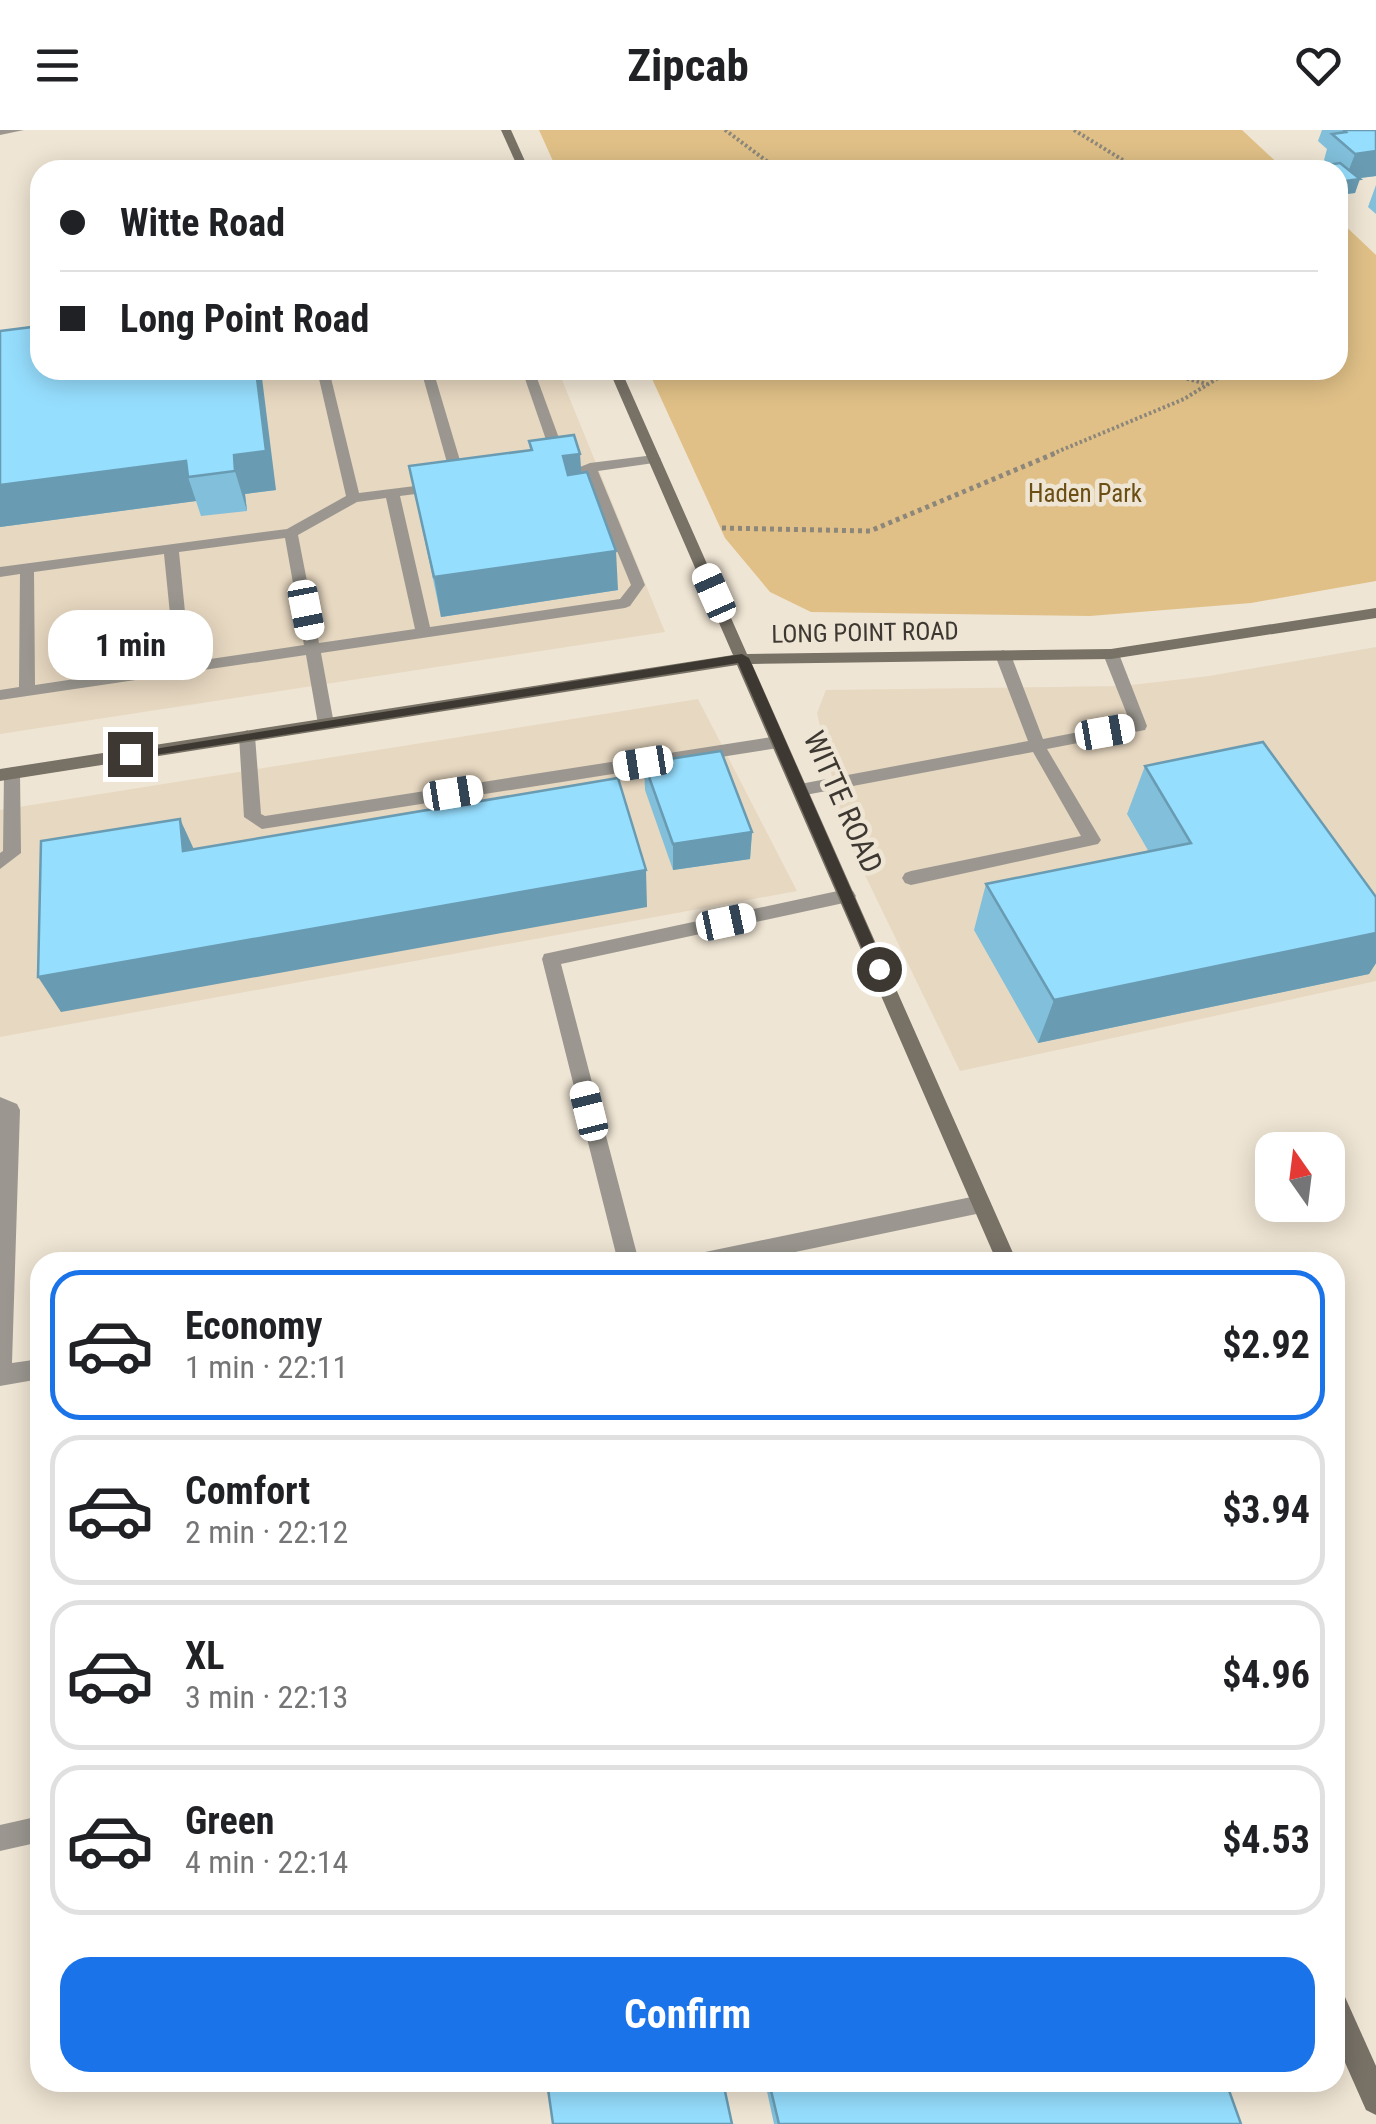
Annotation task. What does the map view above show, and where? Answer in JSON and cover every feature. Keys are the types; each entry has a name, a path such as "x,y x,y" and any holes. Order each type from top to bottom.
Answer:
{"street":[{"path":"0,132 19,130"},
{"path":"506,130 520,160"},
{"path":"325,380 353,498"},
{"path":"430,380 460,484"},
{"path":"532,380 564,471"},
{"name":"WITTE ROAD","path":"619,380 1003,1252"},
{"path":"546,473 654,459"},
{"path":"0,695 625,603 638,585 590,467"},
{"path":"0,572 291,533 353,498 478,482"},
{"path":"392,493 424,632"},
{"path":"291,533 326,724"},
{"path":"171,549 183,668"},
{"path":"27,568 27,691"},
{"name":"LONG POINT ROAD","path":"6,774 742,658 1110,654 1376,613"},
{"path":"800,790 1139,726 1110,654"},
{"path":"911,878 1092,840 1037,746 1002,655"},
{"path":"248,736 253,817 262,824 778,742"},
{"path":"0,863 12,853 6,774"},
{"path":"625,1252 551,959 847,896"},
{"path":"0,1105 10,1110 0,1375 30,1370"},
{"path":"753,1252 981,1204"},
{"path":"0,1838 30,1831"},
{"path":"1345,2030 1376,2100"}],"path":[{"path":"725,130 766,160"},
{"path":"1074,130 1123,160"},
{"path":"1178,380 1208,384"},
{"path":"684,528 870,531 1121,426 1215,380"}],"shaded area":[{"path":"0,334 30,361 30,380 562,380 665,632 0,734"},
{"path":"1376,647 1376,981 960,1071 846,836 817,713 826,690 1123,686 1209,676"},
{"path":"698,699 797,891 0,1037 0,810"}],"green space":[{"path":"539,130 1242,130 1274,160 552,160"},
{"name":"Haden Park","path":"1348,228 1376,255 1376,581 1251,603 1090,616 811,612 770,592 725,538 653,380 1348,380"}],"building":[{"path":"1376,130 1376,151 1355,154 1332,134"},
{"path":"1348,169 1360,179 1348,181"},
{"path":"30,327 30,380 257,380 266,451 234,455 235,471 188,477 186,461 0,485 0,331"},
{"path":"574,435 580,454 563,456 568,475 587,472 616,551 434,577 409,466 532,450 529,441"},
{"path":"1263,742 1376,897 1376,933 1054,1000 986,884 1191,843 1145,766"},
{"path":"721,751 752,832 673,844 644,763"},
{"path":"618,778 646,870 38,977 41,841 180,819 183,851"},
{"path":"548,2092 725,2092 732,2124 553,2124"},
{"path":"771,2092 1230,2092 1241,2124 779,2124"}],"route":[{"path":"130,754 742,658 879,969"}]}
